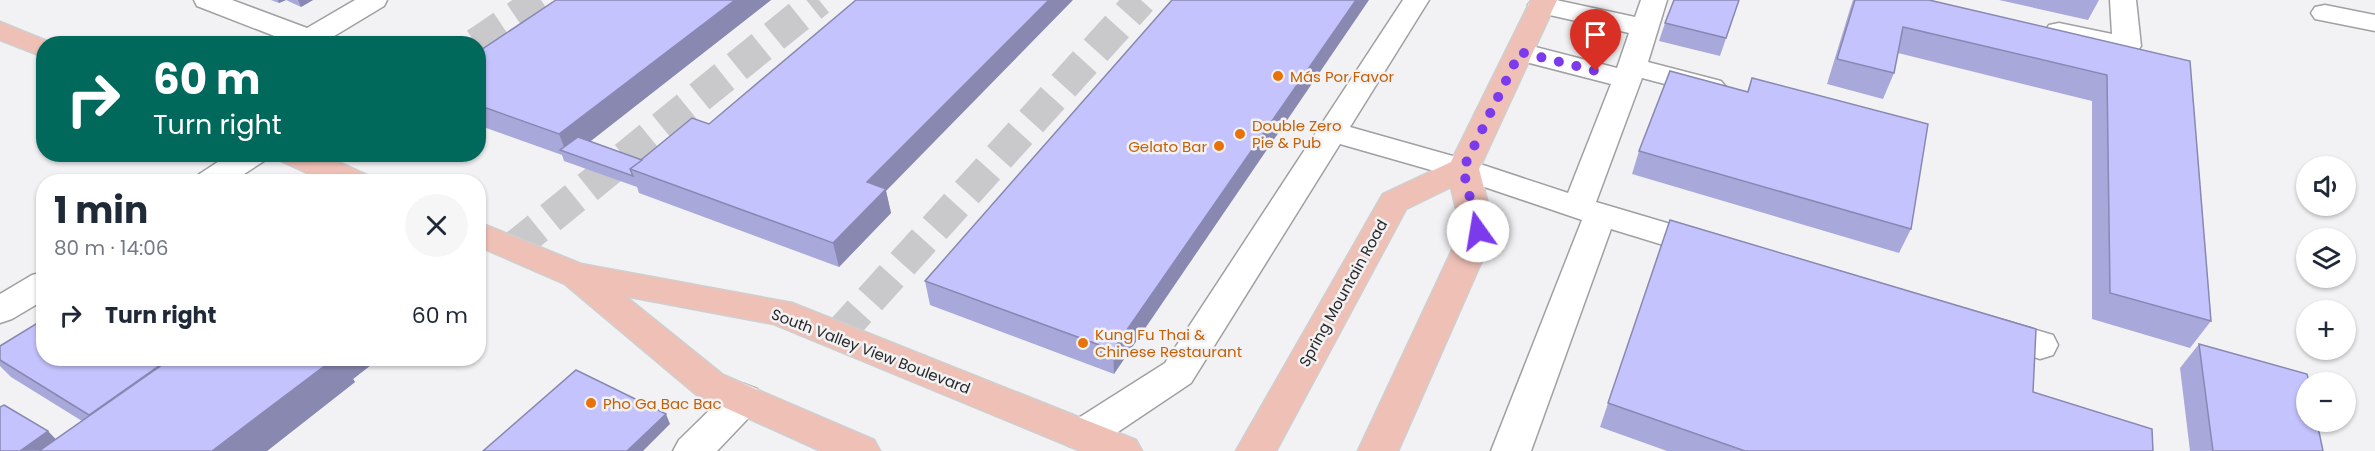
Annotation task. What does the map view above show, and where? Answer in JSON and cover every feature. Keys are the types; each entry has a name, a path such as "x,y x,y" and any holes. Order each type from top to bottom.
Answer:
{"main road":[{"path":"1378,451 1478,231 1463,169 1543,2"},
{"path":"0,30 36,46"},
{"path":"310,162 338,174"},
{"name":"Spring Mountain Road","path":"1256,451 1394,202 1463,169"},
{"name":"South Valley View Boulevard","path":"486,236 575,275 780,312 1122,451"},
{"name":"South Valley View Boulevard","path":"575,275 710,385 860,451"}],"lane":[{"path":"207,0 293,36"},
{"path":"313,36 374,0"},
{"path":"1083,435 1179,373 1416,0"},
{"path":"1511,451 1589,212 1654,0"},
{"path":"2037,26 2127,46 2123,0"},
{"path":"1543,2 1646,28"},
{"path":"2325,14 2375,23"},
{"path":"1520,52 1734,93"},
{"path":"1332,132 1463,169 1589,212 1735,255"},
{"path":"222,174 241,162"},
{"path":"0,310 36,289"},
{"path":"1961,321 2040,345"},
{"path":"693,451 744,399"}],"building":[{"path":"556,0 735,0 559,134 486,108 486,47"},
{"path":"856,0 1049,0 867,182 886,189 833,243 630,169 692,118 709,124"},
{"path":"1172,0 1356,0 1113,350 925,281"},
{"path":"1674,0 1739,0 1726,38 1665,23"},
{"path":"1855,0 1929,0 2190,61 2211,321 2110,293 2107,75 1903,27 1894,73 1837,59"},
{"path":"1670,71 1748,92 1752,78 1928,124 1911,229 1639,151"},
{"path":"578,137 642,160 630,169 633,176 560,150"},
{"path":"1670,220 2036,329 2033,392 2152,429 2153,451 1745,451 1608,403"},
{"path":"36,324 36,366 159,366 89,415 0,360 0,346"},
{"path":"2199,344 2300,372 2296,372 2296,432 2319,432 2323,451 2213,451"},
{"path":"161,366 324,366 212,451 39,451"},
{"name":"Pho Ga Bac Bac","path":"576,370 666,414 627,451 483,451"},
{"path":"4,405 48,431 20,451 0,451 0,407"}],"tunnel":[{"path":"486,37 541,0"},
{"path":"513,248 819,0"},
{"path":"838,335 1141,0"}],"place":[{"name":"Más Por Favor","path":"1278,76"},
{"name":"Double Zero Pie & Pub","path":"1240,134"},
{"name":"Gelato Bar","path":"1219,146"},
{"name":"Kung Fu Thai & Chinese Restaurant","path":"1083,343"},
{"name":"Pho Ga Bac Bac","path":"591,403"}],"route":[{"path":"1478,231 1463,169 1520,52 1596,71"}]}
